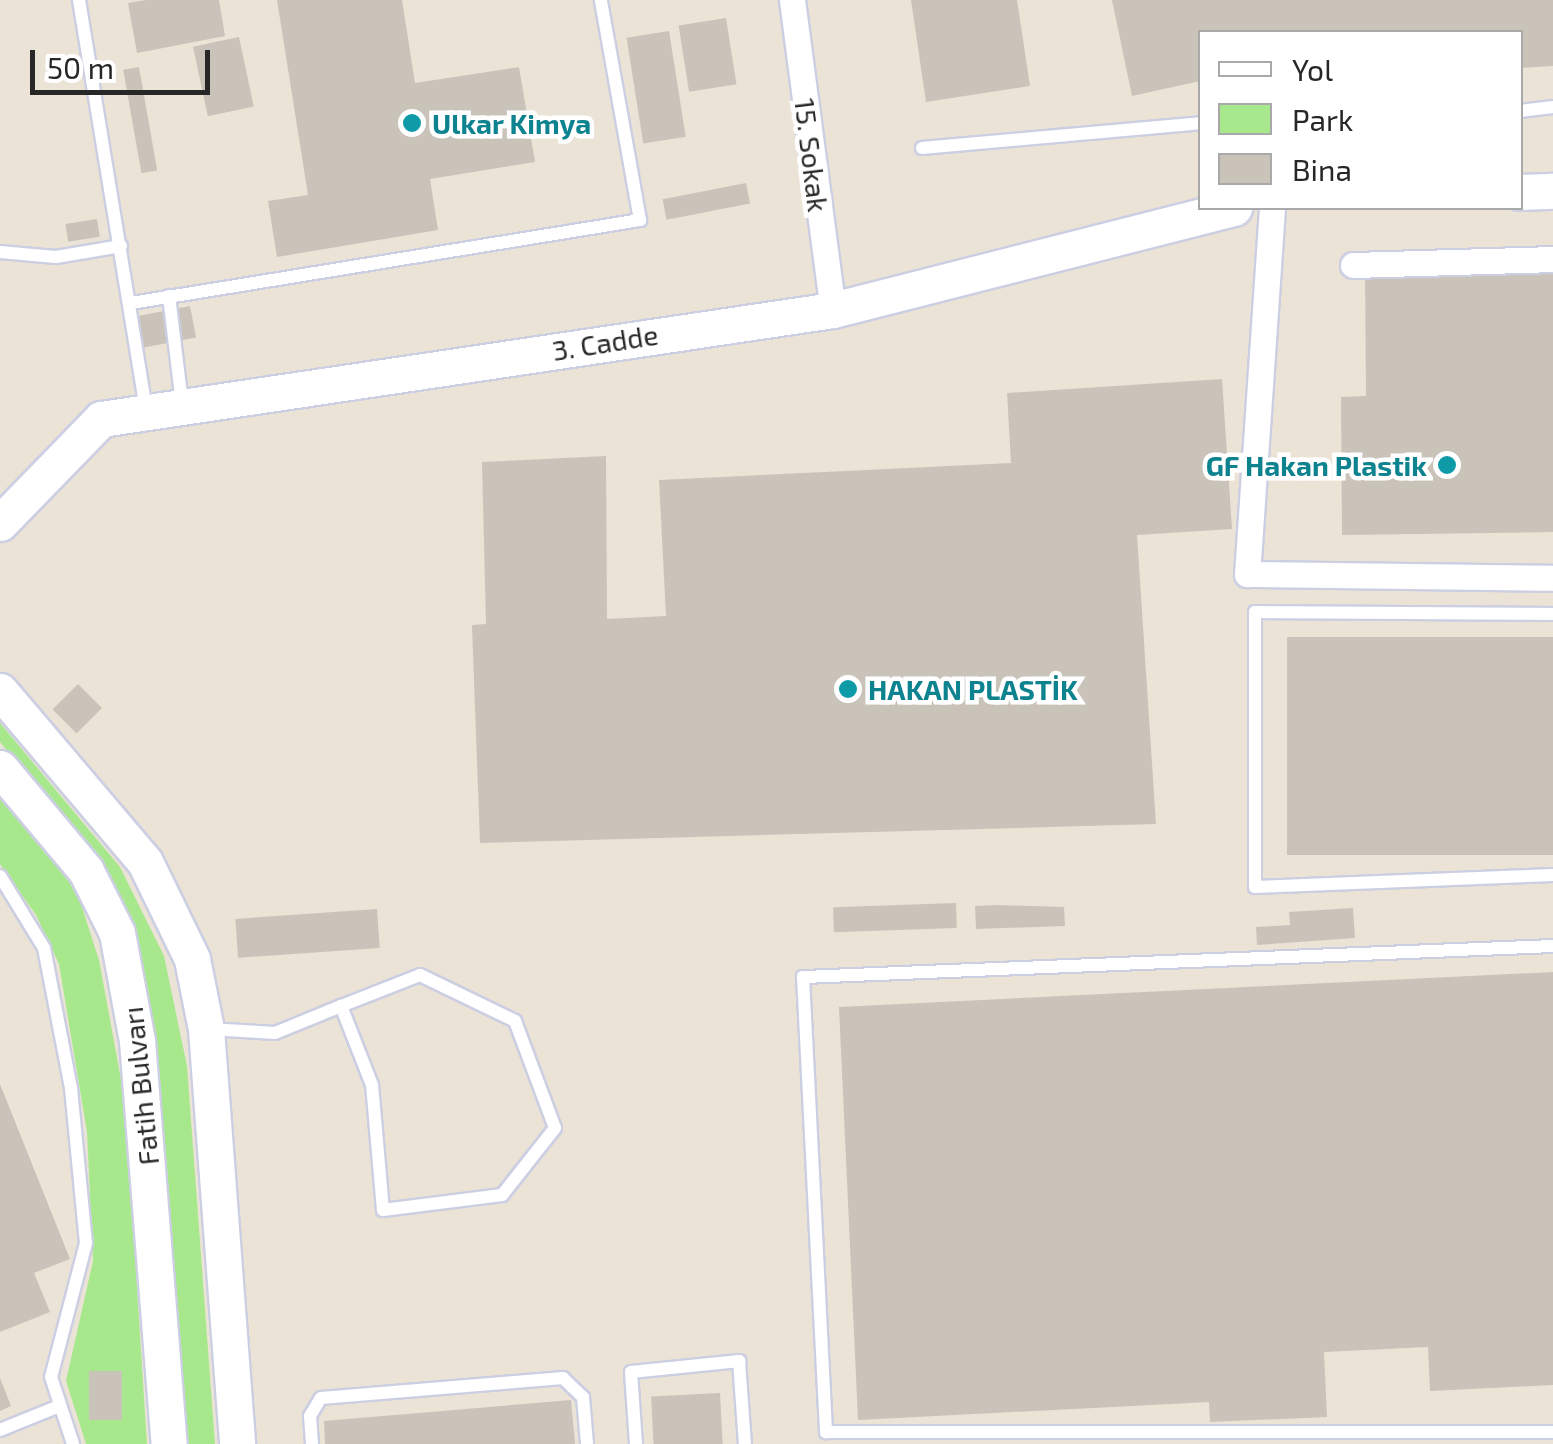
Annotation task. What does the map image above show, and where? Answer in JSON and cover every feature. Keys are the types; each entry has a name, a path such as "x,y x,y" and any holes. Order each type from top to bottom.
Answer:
{"main road":[{"path":"1523,192 1553,191"},
{"name":"3. Cadde","path":"2,517 101,420 146,410 833,310 1226,210"},
{"path":"0,691 159,883 192,960 206,1029 237,1444"},
{"name":"Fatih Bulvarı","path":"0,768 86,871 117,933 137,1041 169,1444"}],"street":[{"name":"15. Sokak","path":"792,0 833,310"},
{"path":"1272,210 1247,574 1553,578"},
{"path":"1353,265 1553,260"}],"lane":[{"path":"79,0 146,410"},
{"path":"131,303 640,220 601,0"},
{"path":"1523,110 1553,107"},
{"path":"922,148 1198,124"},
{"path":"0,252 56,257 121,246"},
{"path":"169,296 182,406"},
{"path":"1553,614 1254,612 1255,887 1553,875"},
{"path":"0,876 48,961 84,1199 82,1266 51,1376 73,1444"},
{"path":"1553,946 803,978 826,1432 1553,1432"},
{"path":"206,1029 275,1033 341,1006 420,975 515,1021 555,1128 502,1195 382,1210 372,1085 341,1006"},
{"path":"636,1444 631,1372 738,1361 744,1444"},
{"path":"312,1444 310,1416 321,1398 563,1378 583,1397 586,1444"},
{"path":"0,1430 58,1406"}],"green space":[{"path":"0,723 120,867 164,956 187,1066 215,1444 181,1444 131,932 113,882 0,742"},
{"path":"0,796 49,851 79,898 99,960 125,1101 147,1444 86,1444 66,1381 93,1261 87,1132 59,964 36,915 0,864"}],"building":[{"path":"219,0 225,36 137,53 128,3"},
{"name":"Ulkar Kimya","path":"277,0 402,0 415,83 519,67 535,162 430,179 438,230 277,257 268,201 308,195"},
{"path":"911,0 1017,0 1030,86 926,102"},
{"path":"1112,0 1553,0 1553,66 1523,68 1523,30 1198,30 1198,81 1132,96"},
{"path":"726,18 736,84 689,92 679,26"},
{"path":"669,31 686,137 643,143 627,38"},
{"path":"239,37 254,106 208,116 193,47"},
{"path":"139,67 157,170 141,173 123,70"},
{"path":"746,183 750,204 667,220 663,199"},
{"path":"97,219 100,237 68,242 65,224"},
{"name":"GF Hakan Plastik","path":"1553,266 1553,532 1342,535 1341,397 1366,396 1365,269"},
{"path":"190,306 196,337 131,350 125,319"},
{"path":"1222,379 1232,529 1137,535 1156,824 480,843 472,625 486,624 482,462 606,456 607,619 666,616 659,480 1011,463 1007,393"},
{"path":"1287,637 1553,637 1553,855 1287,855"},
{"path":"78,684 102,708 77,733 53,709"},
{"path":"956,903 957,928 834,932 833,907"},
{"path":"975,906 1064,907 1065,926 976,929"},
{"path":"1353,908 1355,938 1257,945 1256,927 1290,925 1289,912"},
{"path":"377,909 380,948 238,958 235,919"},
{"path":"1553,972 1553,1385 1430,1391 1428,1347 1324,1352 1327,1417 1210,1422 1209,1402 858,1420 839,1007"},
{"path":"0,1084 70,1259 34,1273 50,1312 0,1332"},
{"path":"89,1371 122,1371 122,1420 89,1420"},
{"path":"0,1378 11,1406 0,1411"},
{"path":"720,1393 723,1444 654,1444 651,1397"},
{"path":"571,1400 575,1444 325,1444 324,1421"}],"place":[{"name":"Ulkar Kimya","path":"412,123"},
{"name":"GF Hakan Plastik","path":"1447,465"},
{"name":"HAKAN PLASTİK","path":"848,689"}]}
